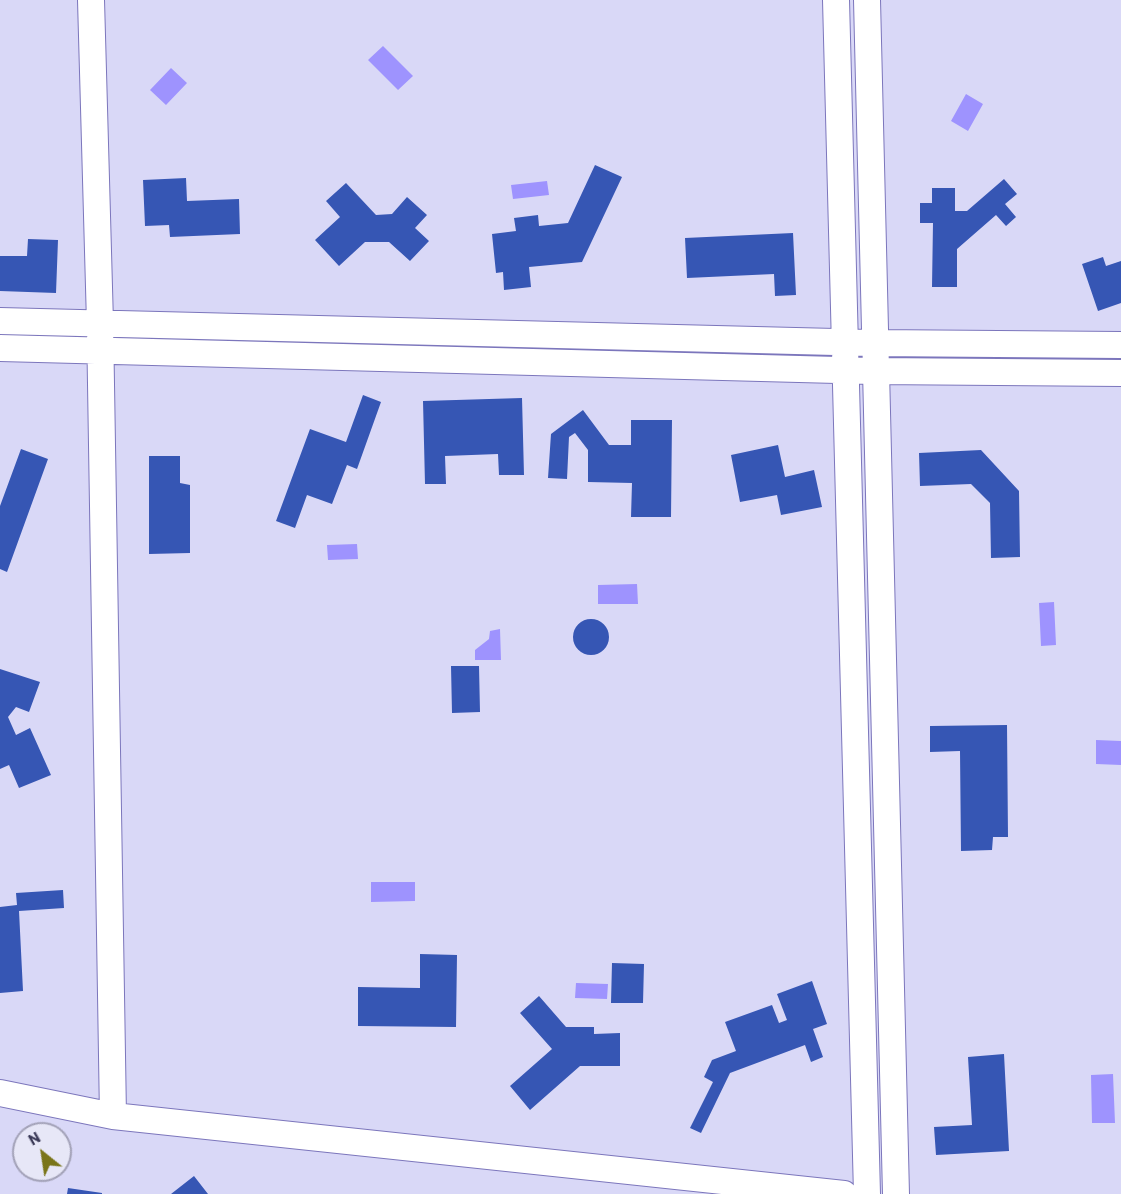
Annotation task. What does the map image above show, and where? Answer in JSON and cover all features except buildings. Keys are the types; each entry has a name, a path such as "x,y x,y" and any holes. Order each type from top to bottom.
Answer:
{"street":[{"path":"91,0 100,323 113,1116"},
{"path":"836,0 867,1194"},
{"path":"867,0 896,1194"},
{"path":"0,321 875,343 1121,345"},
{"path":"0,348 875,371 1121,373"},
{"path":"0,1093 113,1116 844,1194"}],"shaded area":[{"path":"383,46 413,76 398,90 368,60"},
{"path":"171,68 187,83 166,105 150,90"},
{"path":"966,94 983,104 968,131 951,121"},
{"path":"547,181 549,195 513,199 511,185"},
{"path":"357,544 358,559 328,560 327,545"},
{"path":"637,584 638,604 598,604 598,585"},
{"path":"1054,602 1056,645 1041,646 1039,603"},
{"path":"500,629 501,660 475,660 475,650 489,639 490,631"},
{"path":"1096,740 1121,741 1121,765 1096,764"},
{"path":"371,882 415,882 415,901 371,902"},
{"path":"576,983 608,984 607,999 575,998"},
{"path":"1113,1074 1115,1123 1092,1123 1091,1075"}]}
